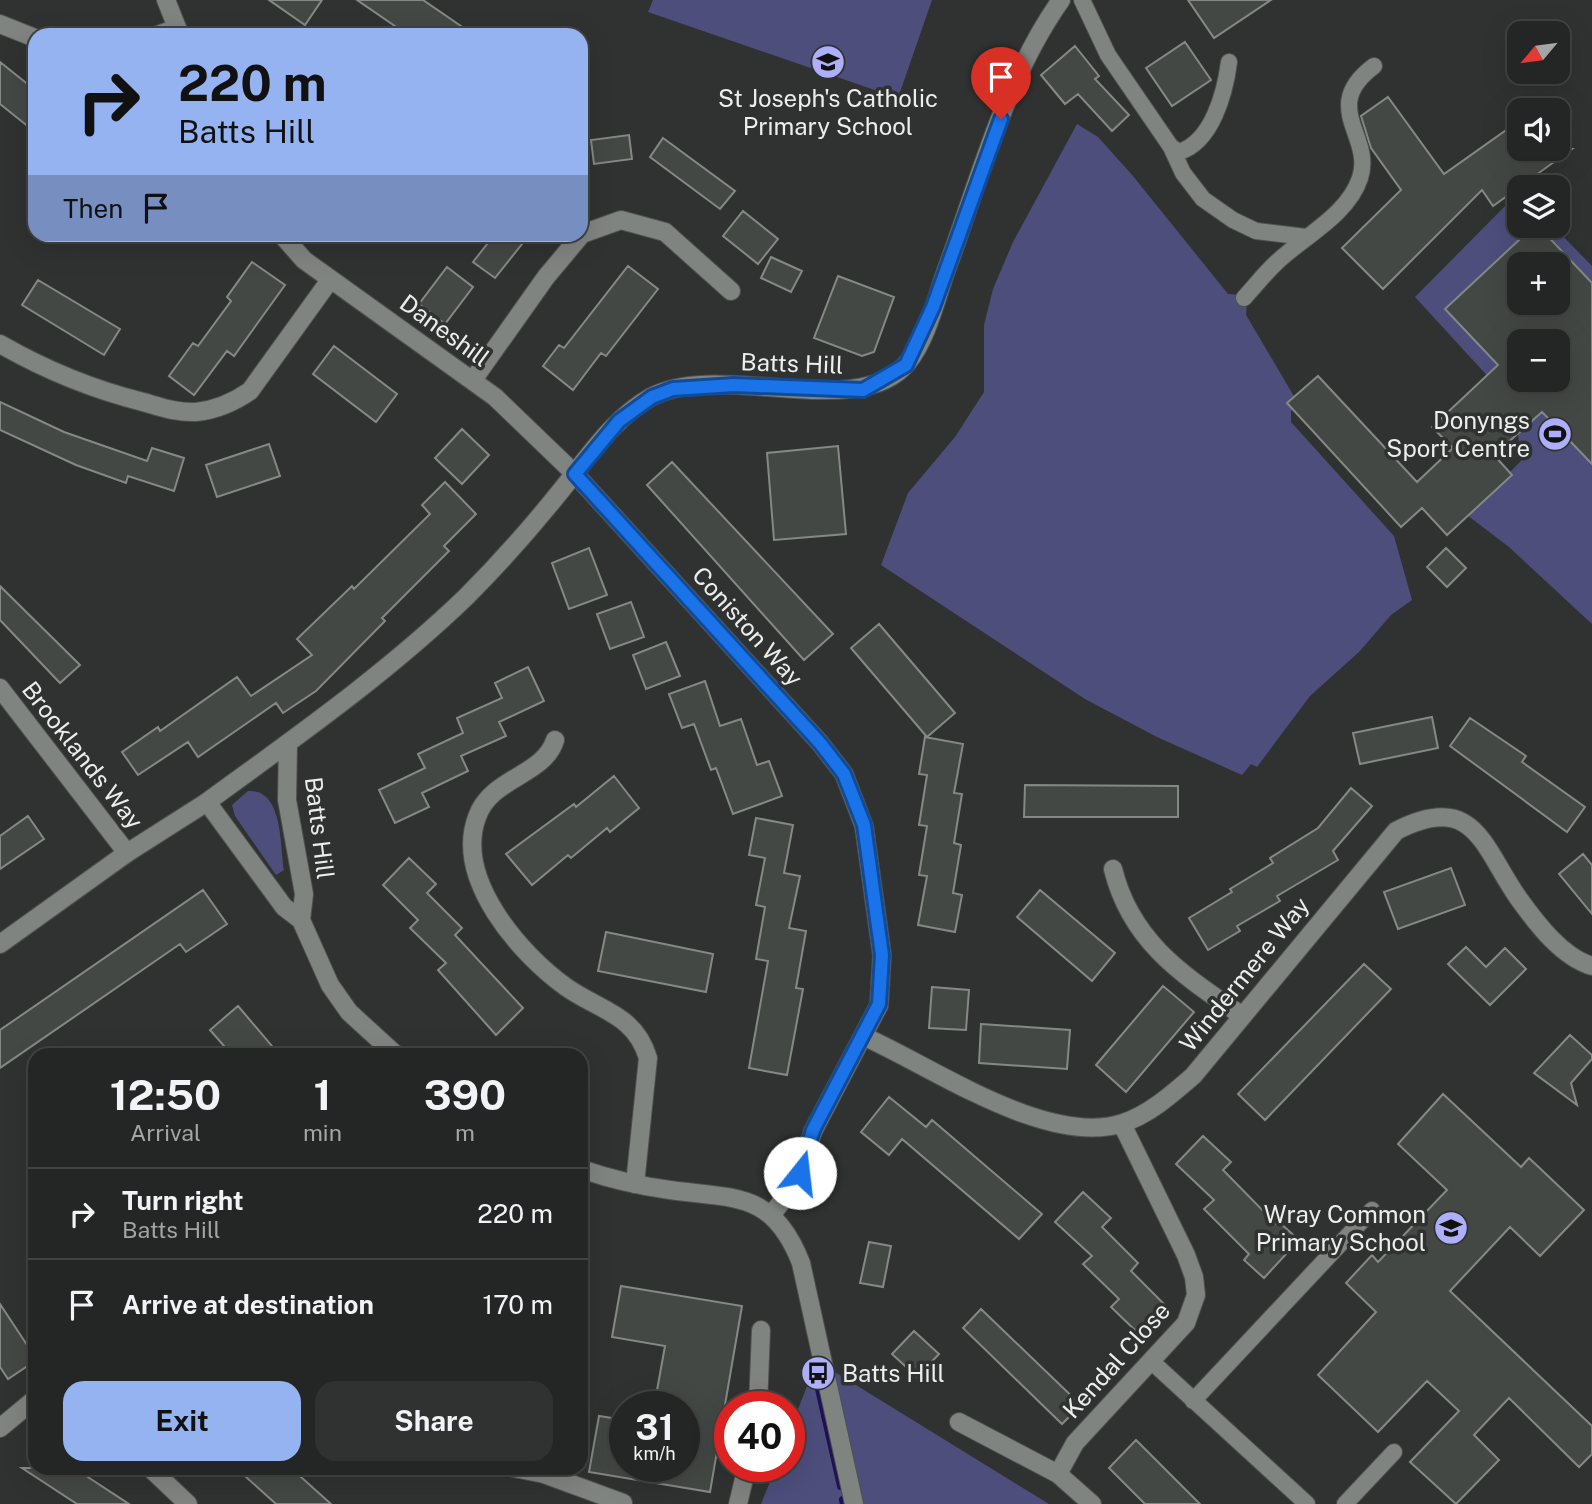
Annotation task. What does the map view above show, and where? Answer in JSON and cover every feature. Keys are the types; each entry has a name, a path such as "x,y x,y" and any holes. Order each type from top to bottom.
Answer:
{"street":[{"path":"166,0 177,28"},
{"name":"Batts Hill","path":"0,943 127,853 207,802 385,670 465,597 619,421 652,397 673,389 734,385 863,390 906,365 933,307 1009,99 1049,18 1061,0"},
{"path":"0,24 28,35"},
{"path":"588,232 621,220 665,232 731,291"},
{"name":"Daneshill","path":"288,242 304,260 330,280 504,405 575,474"},
{"path":"472,380 546,277 575,242"},
{"path":"0,344 33,363 88,387 178,412 198,412 236,401 250,390 330,280"},
{"name":"Coniston Way","path":"575,474 772,688 844,774 864,825 882,955 879,1004 813,1130 792,1189 771,1214"},
{"name":"Brooklands Way","path":"0,688 127,853"},
{"path":"555,740 551,751 543,760 489,796 477,816 472,838 473,859 496,913 515,941 540,967 569,989 629,1023 643,1041 648,1058 635,1184"},
{"name":"Batts Hill","path":"288,743 287,800 304,894 301,920"},
{"name":"Batts Hill","path":"207,802 284,906 301,920 330,985 343,1003 388,1048"},
{"name":"Windermere Way","path":"864,1037 957,1086 1052,1122 1083,1128 1122,1124 1159,1105 1193,1076 1396,831 1417,820 1437,817 1458,821 1477,832 1493,852 1518,898 1556,943 1575,961 1592,966"},
{"path":"1113,869 1120,898 1149,945 1241,1015"},
{"name":"Kendal Close","path":"1058,1474 1075,1444 1186,1323 1196,1295 1194,1277 1122,1124"},
{"path":"588,1171 635,1184 730,1195 771,1214 793,1243 801,1263 853,1504"},
{"path":"759,1391 761,1329"},
{"path":"0,1428 28,1405"},
{"path":"958,1422 1058,1474 1092,1504"},
{"path":"157,1475 188,1504"},
{"path":"554,1475 625,1504"},
{"path":"738,1504 743,1482"}],"lane":[{"path":"1082,0 1108,55 1171,147 1183,173 1203,199 1233,220 1256,231 1306,237"},
{"path":"1171,147 1179,152 1188,149 1198,140 1225,90 1229,62"},
{"path":"1244,298 1306,237 1343,206 1360,179 1364,162 1348,116 1352,90 1360,76 1374,66"},
{"path":"1193,1401 1373,1210"},
{"path":"1151,1361 1307,1504"},
{"path":"1345,1504 1394,1452"}],"shaded area":[{"path":"653,0 932,0 898,98 648,12"},
{"path":"1077,124 1098,137 1133,176 1228,294 1239,295 1247,301 1246,315 1298,403 1291,411 1291,422 1394,536 1412,600 1391,615 1359,652 1310,696 1257,767 1251,764 1242,775 1157,737 1085,699 881,565 908,493 955,437 984,392 984,325 993,289 1013,242"},
{"name":"Donyngs Sport Centre","path":"1507,204 1507,238 1565,238 1592,266 1592,624 1509,547 1467,515 1521,461 1515,406 1415,297"},
{"path":"248,791 259,793 268,799 278,820 284,870 276,875 235,816 232,805"},
{"path":"817,1361 1049,1504 761,1504 770,1482 805,1482 805,1391"}],"building":[{"path":"269,0 322,0 305,25"},
{"path":"357,0 423,0 464,28 398,28"},
{"path":"1188,0 1271,0 1214,38"},
{"path":"1185,42 1211,80 1172,106 1146,68"},
{"path":"1075,46 1099,76 1095,79 1129,115 1112,131 1078,94 1065,104 1041,75"},
{"path":"0,62 28,84 28,126 0,104"},
{"path":"1388,97 1444,174 1507,129 1507,161 1555,161 1536,175 1507,175 1507,196 1493,206 1482,190 1383,289 1342,248 1401,190 1371,148 1361,116"},
{"path":"629,135 632,159 594,164 591,140"},
{"path":"663,138 735,191 720,209 650,157"},
{"path":"743,211 778,239 758,264 723,236"},
{"path":"1521,238 1549,238 1563,252 1507,252 1507,315 1570,315 1570,260 1592,283 1592,464 1542,412 1494,455 1512,475 1447,535 1422,508 1401,527 1287,403 1318,376 1417,482 1453,448 1432,427 1498,365 1445,309"},
{"path":"489,242 524,242 495,278 473,262"},
{"path":"771,257 802,271 791,292 761,278"},
{"path":"252,262 285,285 234,356 227,351 194,395 169,376 193,343 198,346 231,301 227,297"},
{"path":"628,266 658,289 606,356 601,353 573,390 543,366 559,345 564,348"},
{"path":"447,267 473,287 445,324 419,304"},
{"path":"838,276 894,297 874,352 862,356 814,338"},
{"path":"38,280 120,329 104,355 22,305"},
{"path":"334,346 397,394 376,422 313,374"},
{"path":"0,402 64,432 147,461 152,448 184,458 174,491 128,476 126,483 76,465 0,430"},
{"path":"462,429 489,455 462,484 435,458"},
{"path":"269,444 280,476 217,497 206,465"},
{"path":"838,446 846,534 774,540 767,453"},
{"path":"672,462 833,634 804,660 647,485"},
{"path":"445,482 476,514 444,546 449,551 382,618 385,621 316,691 283,713 276,703 198,757 188,742 138,775 122,752 158,727 160,731 237,677 251,696 312,655 297,639 352,586 354,589 430,514 422,505"},
{"path":"589,548 607,595 569,609 552,563"},
{"path":"1446,548 1466,568 1447,587 1427,567"},
{"path":"0,586 80,665 60,683 0,620"},
{"path":"631,602 644,637 610,649 597,614"},
{"path":"879,624 955,713 927,737 851,648"},
{"path":"666,642 680,676 646,689 633,655"},
{"path":"528,667 544,701 499,722 506,736 461,756 468,771 422,793 429,807 395,823 379,790 425,768 418,754 463,733 457,718 502,698 495,683"},
{"path":"705,681 720,726 741,719 757,765 769,761 782,796 733,814 716,768 711,770 694,724 682,728 669,694"},
{"path":"1432,717 1438,748 1360,764 1353,733"},
{"path":"1470,718 1526,756 1522,762 1585,807 1567,832 1450,746"},
{"path":"925,737 963,744 954,793 962,794 954,843 961,845 953,893 962,895 955,932 918,925 927,876 919,875 927,826 919,825 927,775 919,774"},
{"path":"614,776 639,808 610,832 607,828 571,858 568,855 532,885 506,854 574,804 576,807"},
{"path":"1025,785 1178,786 1178,817 1024,817"},
{"path":"1351,788 1372,806 1333,851 1338,860 1277,896 1280,901 1237,926 1240,931 1208,950 1189,918 1232,892 1230,889 1273,863 1270,858 1318,828"},
{"path":"28,816 44,839 0,869 0,836"},
{"path":"756,818 793,825 784,873 800,876 789,928 806,931 796,988 803,989 787,1075 749,1068 768,961 756,959 765,907 756,905 765,858 749,855"},
{"path":"1583,854 1592,865 1592,914 1559,874"},
{"path":"409,858 436,884 427,893 462,928 455,935 523,1008 496,1035 438,970 446,963 410,928 418,920 383,885"},
{"path":"1451,868 1465,905 1398,929 1384,892"},
{"path":"203,890 227,924 186,952 180,944 0,1068 0,1030"},
{"path":"1040,890 1115,953 1092,981 1017,917"},
{"path":"606,932 713,954 706,992 598,971"},
{"path":"1466,947 1486,967 1505,948 1526,969 1490,1005 1448,964"},
{"path":"1364,964 1391,989 1265,1120 1238,1094"},
{"path":"1163,986 1194,1012 1126,1092 1096,1065"},
{"path":"932,987 969,990 966,1030 929,1028"},
{"path":"238,1006 272,1046 226,1048 210,1030"},
{"path":"981,1024 1070,1030 1067,1069 979,1063"},
{"path":"1570,1035 1592,1055 1592,1059 1571,1083 1577,1105 1534,1073"},
{"path":"1443,1094 1521,1167 1529,1158 1584,1210 1540,1256 1510,1227 1450,1291 1592,1426 1592,1454 1579,1467 1509,1398 1474,1435 1499,1460 1456,1504 1410,1462 1459,1411 1427,1381 1378,1432 1318,1375 1376,1312 1346,1283 1372,1255 1378,1262 1447,1190 1398,1144"},
{"path":"889,1097 926,1127 932,1120 1042,1214 1019,1239 902,1139 889,1155 861,1132"},
{"path":"1203,1136 1231,1162 1223,1170 1277,1225 1279,1222 1299,1240 1264,1278 1244,1260 1249,1254 1204,1209 1214,1200 1176,1164"},
{"path":"1083,1192 1111,1218 1102,1227 1138,1263 1131,1271 1165,1305 1138,1333 1111,1307 1119,1299 1083,1264 1092,1256 1055,1222"},
{"path":"869,1242 891,1246 883,1287 860,1283"},
{"path":"621,1286 742,1306 727,1391 714,1391 714,1469 710,1492 650,1482 700,1482 700,1391 657,1391 665,1346 612,1337"},
{"path":"0,1304 28,1346 28,1366 8,1379 0,1367"},
{"path":"981,1309 1081,1405 1062,1424 963,1328"},
{"path":"914,1331 939,1354 917,1377 892,1354"},
{"path":"599,1416 609,1418 609,1475 589,1472"},
{"path":"1136,1440 1200,1504 1145,1504 1109,1468"},
{"path":"33,1475 85,1475 129,1504 77,1504"},
{"path":"244,1475 299,1475 331,1504 276,1504"}],"waterway":[{"path":"817,1380 841,1486"},
{"path":"843,1500 844,1504"}],"place":[{"name":"St Joseph's Catholic Primary School","path":"828,62"},
{"name":"Donyngs Sport Centre","path":"1555,434"},
{"name":"Wray Common Primary School","path":"1451,1228"},
{"name":"Batts Hill","path":"818,1373"}],"route":[{"path":"800,1173 813,1130 879,1004 882,955 864,825 856,799 844,774 820,743 575,474 619,421 652,397 673,389 734,385 863,390 888,378 906,365 914,354 933,307 1001,119"}]}
